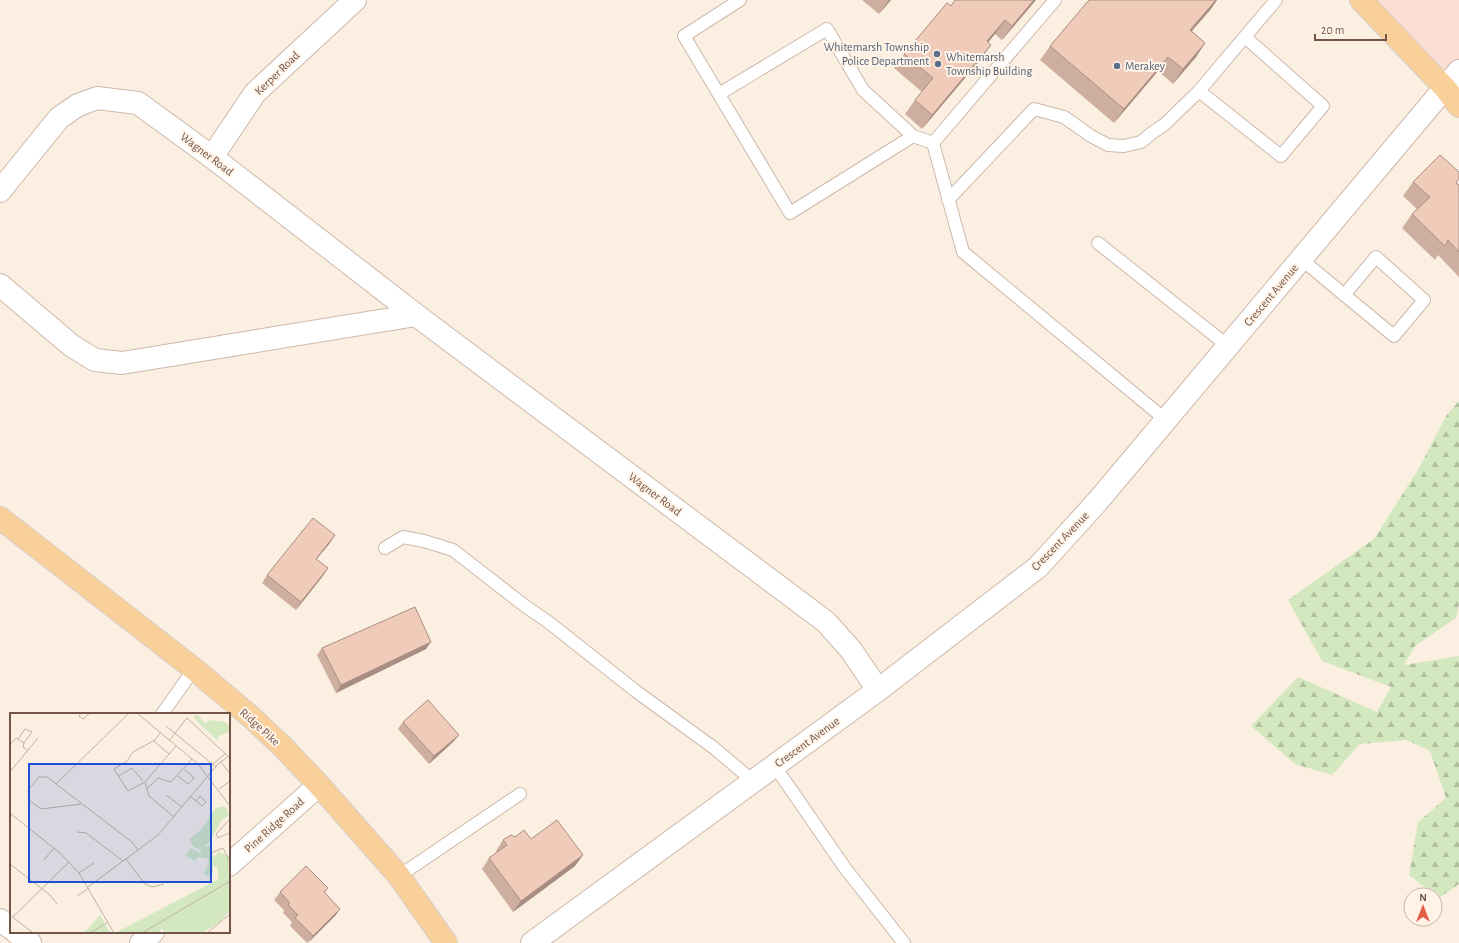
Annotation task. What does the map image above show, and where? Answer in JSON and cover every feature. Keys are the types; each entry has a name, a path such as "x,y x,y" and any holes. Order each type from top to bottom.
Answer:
{"main road":[{"path":"1362,0 1445,88 1459,106"},
{"name":"Ridge Pike","path":"0,518 194,669 251,717 282,746 319,785 399,876 446,943"}],"street":[{"name":"Kerper Road","path":"212,157 254,93 355,0"},
{"name":"Crescent Avenue","path":"532,943 878,690 1038,566 1097,502 1459,71"},
{"name":"Wagner Road","path":"0,191 59,118 78,105 97,98 138,103 212,157 416,315 826,622 850,650 878,690"},
{"path":"0,285 72,346 95,360 122,363 416,315"},
{"name":"Pine Ridge Road","path":"230,864 319,785"},
{"path":"0,920 10,927"},
{"path":"17,933 30,943"},
{"path":"141,943 152,933"}],"lane":[{"path":"740,0 684,36 790,213 913,136"},
{"path":"933,143 1054,0"},
{"path":"948,200 1034,109 1064,117 1091,136 1108,145 1124,146 1141,142 1165,124 1200,91 1276,0"},
{"path":"719,94 827,29 863,90 913,136 933,143"},
{"path":"1200,91 1281,156 1323,106 1245,37"},
{"path":"933,143 963,252 1166,420"},
{"path":"1098,243 1228,346"},
{"path":"1301,260 1394,336 1424,300 1376,257 1344,295"},
{"path":"386,548 403,537 424,541 453,550 525,606 547,621 637,692 714,748 754,781"},
{"path":"163,713 194,669"},
{"path":"774,765 845,868 904,943"},
{"path":"399,876 520,794"}],"shaded area":[{"path":"1362,0 1459,0 1459,68 1445,88"}],"green space":[{"path":"1459,401 1459,604 1456,618 1415,646 1404,665 1459,656 1459,884 1443,895 1443,887 1425,887 1409,875 1418,822 1446,798 1430,751 1407,740 1360,744 1332,775 1295,764 1251,726 1298,677 1377,712 1391,687 1322,661 1288,600 1374,539 1419,468 1446,416"}],"building":[{"name":"Whitemarsh Township Building","path":"955,0 1034,0 1012,26 1005,20 987,41 991,45 932,115 915,100 933,78 904,54 947,3 951,6"},
{"name":"Merakey","path":"1089,0 1216,0 1190,30 1205,43 1183,69 1168,57 1124,109 1050,46"},
{"path":"1440,155 1459,172 1459,178 1456,183 1459,185 1459,252 1448,240 1445,246 1412,214 1430,197 1413,182"},
{"path":"313,518 335,535 316,559 328,568 301,602 267,575"},
{"path":"415,607 431,642 341,685 322,648"},
{"path":"428,700 459,735 434,756 403,722"},
{"path":"557,820 583,855 521,901 489,858 507,845 503,840 511,835 515,837 524,830 531,839"},
{"path":"306,866 328,888 324,892 340,909 313,936 295,918 298,915 288,905 290,903 280,892"}],"place":[{"name":"Whitemarsh Township Police Department","path":"937,54"},
{"name":"Whitemarsh Township Building","path":"938,64"},
{"name":"Merakey","path":"1117,66"}]}
